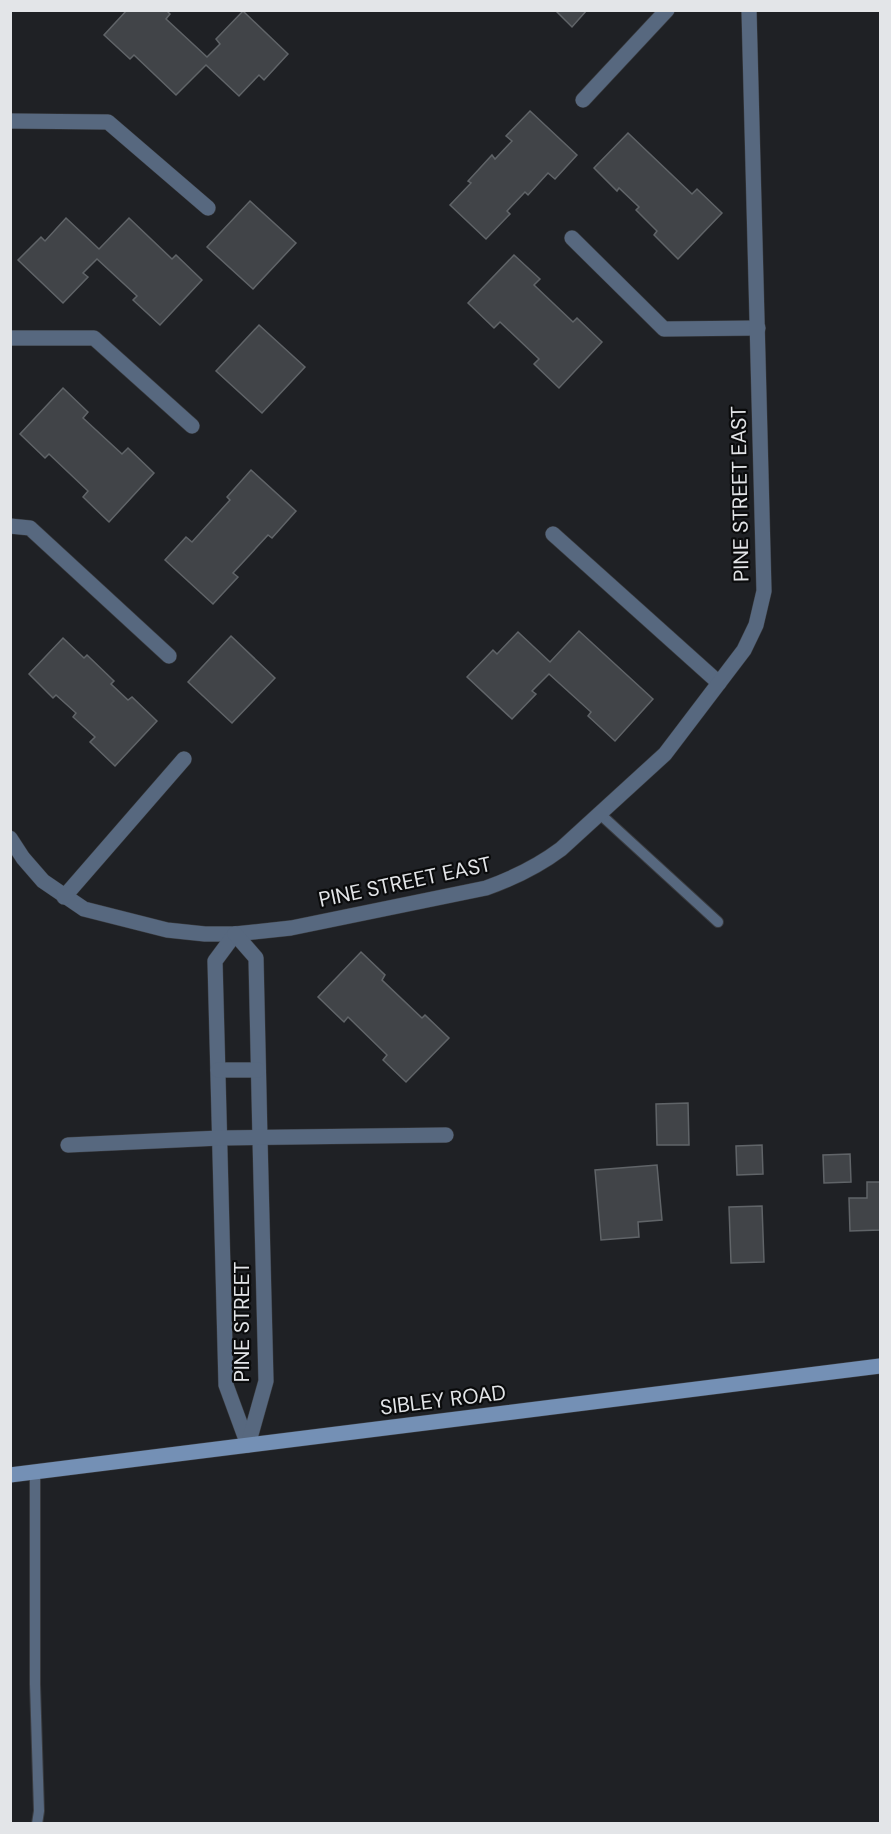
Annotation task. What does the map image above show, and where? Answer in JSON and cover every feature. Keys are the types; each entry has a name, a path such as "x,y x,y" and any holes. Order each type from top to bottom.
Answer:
{"main road":[{"name":"SIBLEY ROAD","path":"10,1475 880,1366"}],"street":[{"path":"583,100 667,10"},
{"name":"PINE STREET EAST","path":"10,838 23,858 43,881 84,909 167,930 205,934 235,934 291,928 486,888 515,878 543,863 561,849 665,754 744,650 756,625 764,591 748,10"},
{"path":"10,120 108,122 208,208"},
{"path":"572,238 664,329 758,328"},
{"path":"10,338 94,338 192,426"},
{"path":"10,526 30,528 169,656"},
{"path":"553,534 719,683"},
{"path":"64,897 184,759"},
{"name":"PINE STREET","path":"235,934 255,958 260,1139 266,1381 248,1445 226,1385 215,961 235,934"},
{"path":"218,1070 258,1070"},
{"path":"68,1144 220,1138 446,1135"}],"lane":[{"path":"600,814 718,922"},
{"path":"35,1472 34,1570 39,1811 37,1824"}],"building":[{"path":"127,10 166,10 170,14 166,19 207,57 220,44 216,39 243,11 288,54 264,80 259,75 239,96 206,65 176,95 134,55 130,59 104,35"},
{"path":"555,10 587,10 572,27"},
{"path":"530,111 577,155 555,179 548,173 528,195 525,192 507,211 510,214 486,239 450,205 471,183 468,181 492,155 495,159 512,141 506,136"},
{"path":"628,133 692,194 697,189 722,213 678,259 654,235 657,231 636,210 639,207 619,188 617,191 594,168"},
{"path":"250,201 296,243 253,289 207,247"},
{"path":"66,218 99,249 129,218 172,259 176,255 202,280 160,325 133,300 137,296 97,259 83,273 88,277 63,303 18,260 41,237 45,241"},
{"path":"514,255 540,279 534,285 573,322 577,318 602,342 559,388 534,364 539,359 500,322 494,328 468,303"},
{"path":"259,325 305,367 262,413 216,371"},
{"path":"63,388 88,412 83,418 122,454 128,448 154,473 109,522 83,497 88,491 49,454 45,458 20,434"},
{"path":"251,470 296,511 272,538 268,535 233,573 238,577 213,604 165,560 186,537 192,542 230,500 227,497"},
{"path":"579,631 653,699 615,741 588,716 591,712 549,674 532,691 536,694 512,719 467,677 493,650 497,654 518,632 550,662"},
{"path":"231,636 275,678 232,723 188,682"},
{"path":"63,638 84,658 87,655 114,681 111,684 128,700 132,697 157,721 115,766 90,742 95,737 73,717 76,713 56,695 53,698 29,674"},
{"path":"361,952 385,975 382,980 422,1018 425,1015 449,1038 406,1082 383,1060 387,1055 348,1017 344,1022 318,997"},
{"path":"688,1103 689,1145 657,1145 656,1104"},
{"path":"762,1145 763,1174 737,1175 736,1146"},
{"path":"850,1154 851,1182 824,1183 823,1155"},
{"path":"657,1165 662,1220 638,1222 639,1237 601,1240 595,1170"},
{"path":"867,1182 880,1182 880,1230 850,1231 849,1198 867,1198"},
{"path":"762,1206 764,1262 731,1263 729,1207"}]}
